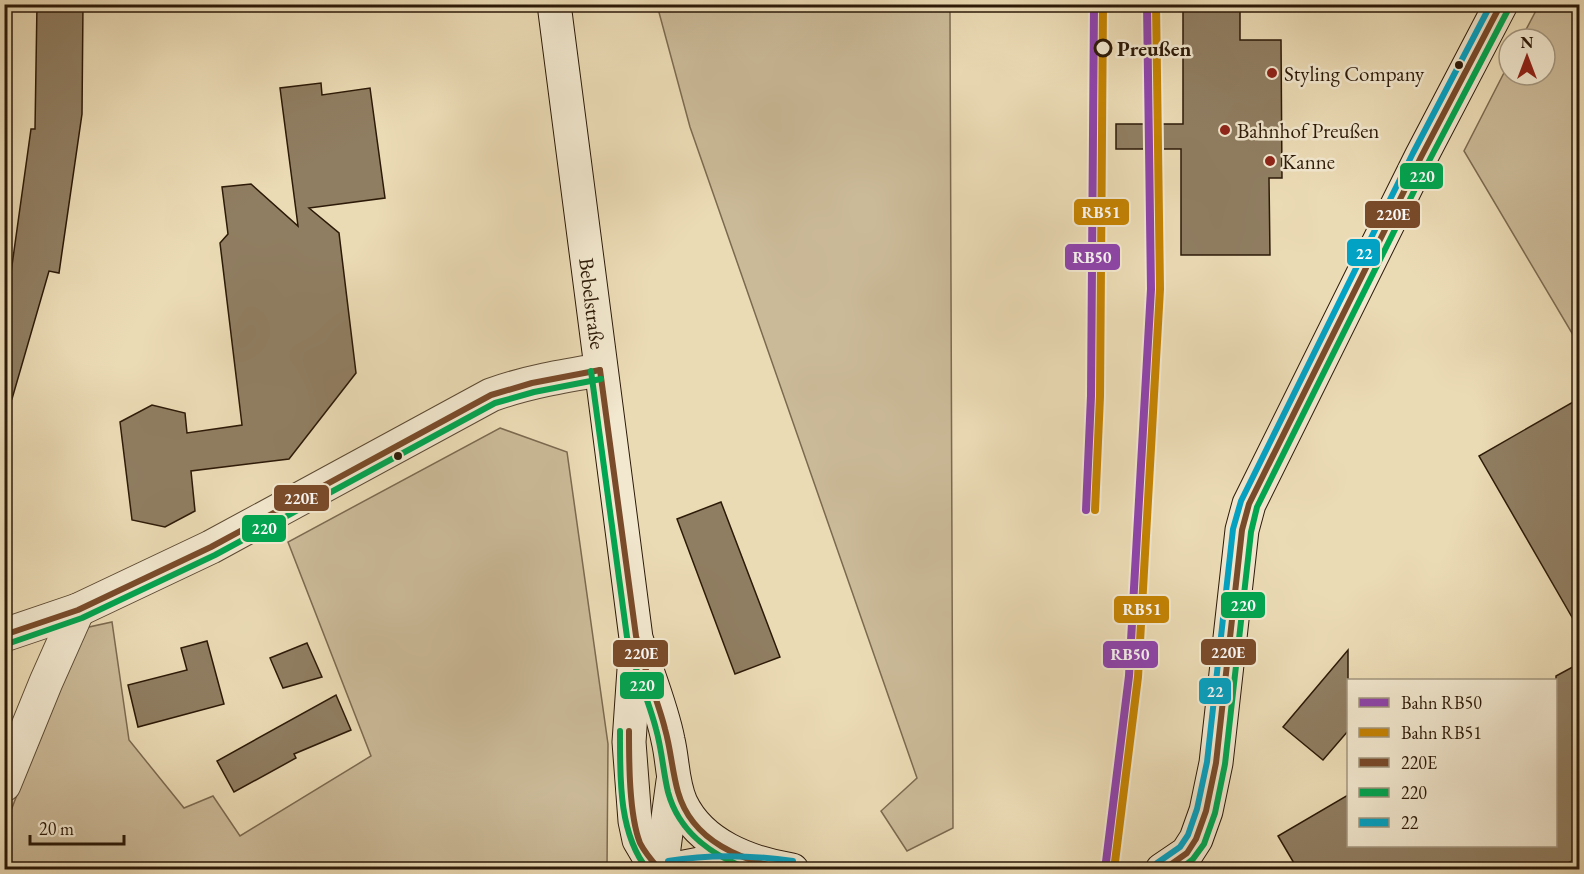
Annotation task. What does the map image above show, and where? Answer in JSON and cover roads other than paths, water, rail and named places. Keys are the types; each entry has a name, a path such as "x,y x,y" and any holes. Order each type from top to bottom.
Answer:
{"street":[{"name":"Bebelstraße","path":"554,4 636,638 668,738 674,779"},
{"path":"1183,864 1196,839 1206,811 1216,763 1236,575 1248,504 1426,147 1501,4"},
{"path":"4,635 78,610 211,547 491,395 543,379 600,370"},
{"path":"4,785 78,610"},
{"name":"Bebelstraße","path":"636,638 629,742 637,855 649,857 661,870"},
{"path":"674,779 681,802 692,821 710,839 734,852 779,867"},
{"path":"661,870 674,779"},
{"path":"669,870 700,864 779,867"}],"rail line":[{"name":"RB50","path":"1086,510 1091,396 1094,4"},
{"name":"RB51","path":"1095,510 1100,396 1103,4"},
{"name":"RB50","path":"1105,870 1129,676 1151,289 1147,4"},
{"name":"RB51","path":"1114,870 1138,677 1160,289 1156,4"}],"place":[{"name":"Preußen","path":"1103,48"},
{"name":"Styling Company","path":"1272,73"},
{"name":"Bahnhof Preußen","path":"1225,130"},
{"name":"Kanne","path":"1270,161"}]}
